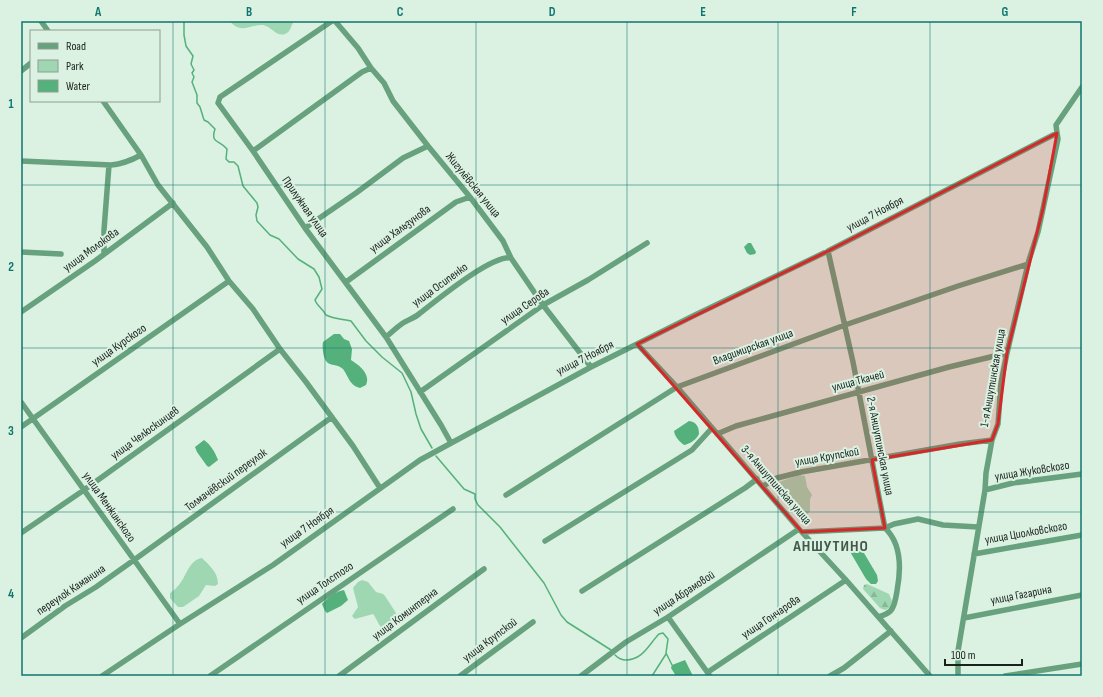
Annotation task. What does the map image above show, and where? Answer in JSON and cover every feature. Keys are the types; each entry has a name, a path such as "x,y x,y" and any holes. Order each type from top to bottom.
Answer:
{"street":[{"path":"41,21 47,30"},
{"name":"Жигулёвская улица","path":"333,21 358,48 371,68 384,83 393,101 503,240 511,258 543,305 591,367"},
{"name":"Прилужная улица","path":"333,21 218,100 218,103 306,228 386,337 451,443"},
{"path":"21,71 30,64"},
{"path":"253,151 362,72 371,68"},
{"path":"1057,133 1056,125 1082,87"},
{"path":"104,102 141,155 158,184 207,247 229,281 253,309 280,349 332,417 380,488"},
{"name":"улица 7 Ноября","path":"102,676 272,565 420,460 591,367 828,251 1057,133"},
{"name":"1-я Аншутинская улица","path":"958,676 958,651 985,490 986,473 992,440 998,424 1001,383 1028,264 1043,209 1058,139 1057,133"},
{"path":"306,228 404,158 428,146"},
{"path":"21,161 109,165 132,160 141,155"},
{"path":"104,254 104,230 109,165"},
{"name":"улица Хальзунова","path":"346,282 456,202 470,197"},
{"name":"улица Молокова","path":"21,312 104,254 173,203"},
{"name":"улица Серова","path":"420,392 543,305 588,280 647,243"},
{"name":"2-я Аншутинская улица","path":"828,251 845,325 885,528"},
{"path":"21,252 61,254"},
{"name":"улица Осипенко","path":"386,337 418,315 443,294 494,261 506,257 511,258"},
{"name":"Владимирская улица","path":"506,495 677,386 845,325 958,286 1028,264"},
{"name":"улица Курского","path":"21,427 229,281"},
{"name":"3-я Аншутинская улица","path":"637,344 677,386 801,531 930,676"},
{"name":"улица Челюскинцев","path":"21,533 84,490 280,349"},
{"name":"улица Ткачей","path":"717,434 736,426 972,361 1007,353"},
{"name":"улица Менжинского","path":"21,402 180,624"},
{"name":"Толмачёвский переулок","path":"134,560 332,417"},
{"path":"545,541 692,450 712,428"},
{"name":"улица Крупской","path":"763,486 769,482 792,474 960,444 992,440"},
{"name":"улица Жуковского","path":"985,490 1013,483 1082,474"},
{"path":"582,590 757,479"},
{"name":"улица Толстого","path":"210,676 453,509"},
{"path":"801,531 885,528 894,524 918,519 943,525 978,527"},
{"path":"879,617 889,613 892,610 899,578 899,563 895,541 885,528"},
{"name":"улица Абрамовой","path":"581,676 626,642 668,617 801,531"},
{"name":"улица Циолковского","path":"974,554 1082,535"},
{"name":"переулок Каманина","path":"21,638 65,606 96,587 134,560"},
{"name":"улица Коминтерна","path":"339,676 484,569"},
{"name":"улица Гончарова","path":"709,674 846,580"},
{"name":"улица Гагарина","path":"964,618 1082,595"},
{"path":"668,617 709,674"},
{"name":"улица Крупской","path":"460,676 533,622"},
{"path":"830,676 844,668 891,631"},
{"path":"1005,676 1082,664"}],"highlighted area":[{"path":"1057,133 1043,209 1007,353 998,424 992,440 872,460 885,528 802,532 637,344 828,251"}],"green space":[{"path":"230,21 294,21 289,32 282,35 263,25 242,28 234,25"},
{"path":"799,475 805,476 807,487 812,495 810,499 810,511 805,517 799,515 792,509 775,487 775,485 779,482"},
{"path":"202,558 215,572 218,584 215,586 206,585 199,596 183,607 178,607 170,598 170,593 180,584 193,562"},
{"path":"362,580 368,582 376,592 385,596 396,613 398,620 394,625 387,629 382,628 373,614 355,619 352,616 358,607 353,588"},
{"path":"867,584 889,594 892,601 891,607 885,610 880,608 863,589 864,585"}],"water":[{"path":"748,243 751,243 756,252 755,254 750,255 747,253 744,247"},
{"path":"334,334 340,334 344,339 349,341 352,349 351,360 361,367 366,374 366,385 360,388 356,387 351,383 343,369 339,366 327,363 323,352 323,342"},
{"path":"689,421 694,422 697,425 699,434 697,438 689,444 684,445 675,435 674,431"},
{"path":"204,440 216,454 218,460 209,467 197,452 195,447"},
{"path":"859,547 877,575 878,581 876,584 871,584 866,579 849,550 850,548"},
{"path":"344,590 348,600 341,606 327,613 322,604 332,595"},
{"path":"685,660 693,676 676,676 671,668 672,665"}],"waterway":[{"path":"184,21 186,46 193,56 191,64 194,70 192,73 194,77 192,82 197,95 197,103 200,107 204,120 215,129 215,140 227,149 226,159 229,162 234,162 238,166 243,186 257,203 257,221 270,235 279,239 298,259 314,269 319,277 322,289 315,300 326,315 351,321 366,341 382,357 402,373 411,392 421,429 432,448"},
{"path":"436,456 464,489 475,494 475,499 478,505 500,527 544,583 561,615 567,622 611,650"},
{"path":"615,655 620,659 625,660 637,657 645,651 659,634 663,633 668,639 666,653 672,665"},
{"path":"652,676 666,654"}],"district":[{"name":"АНШУТИНО","path":"831,546"}]}
